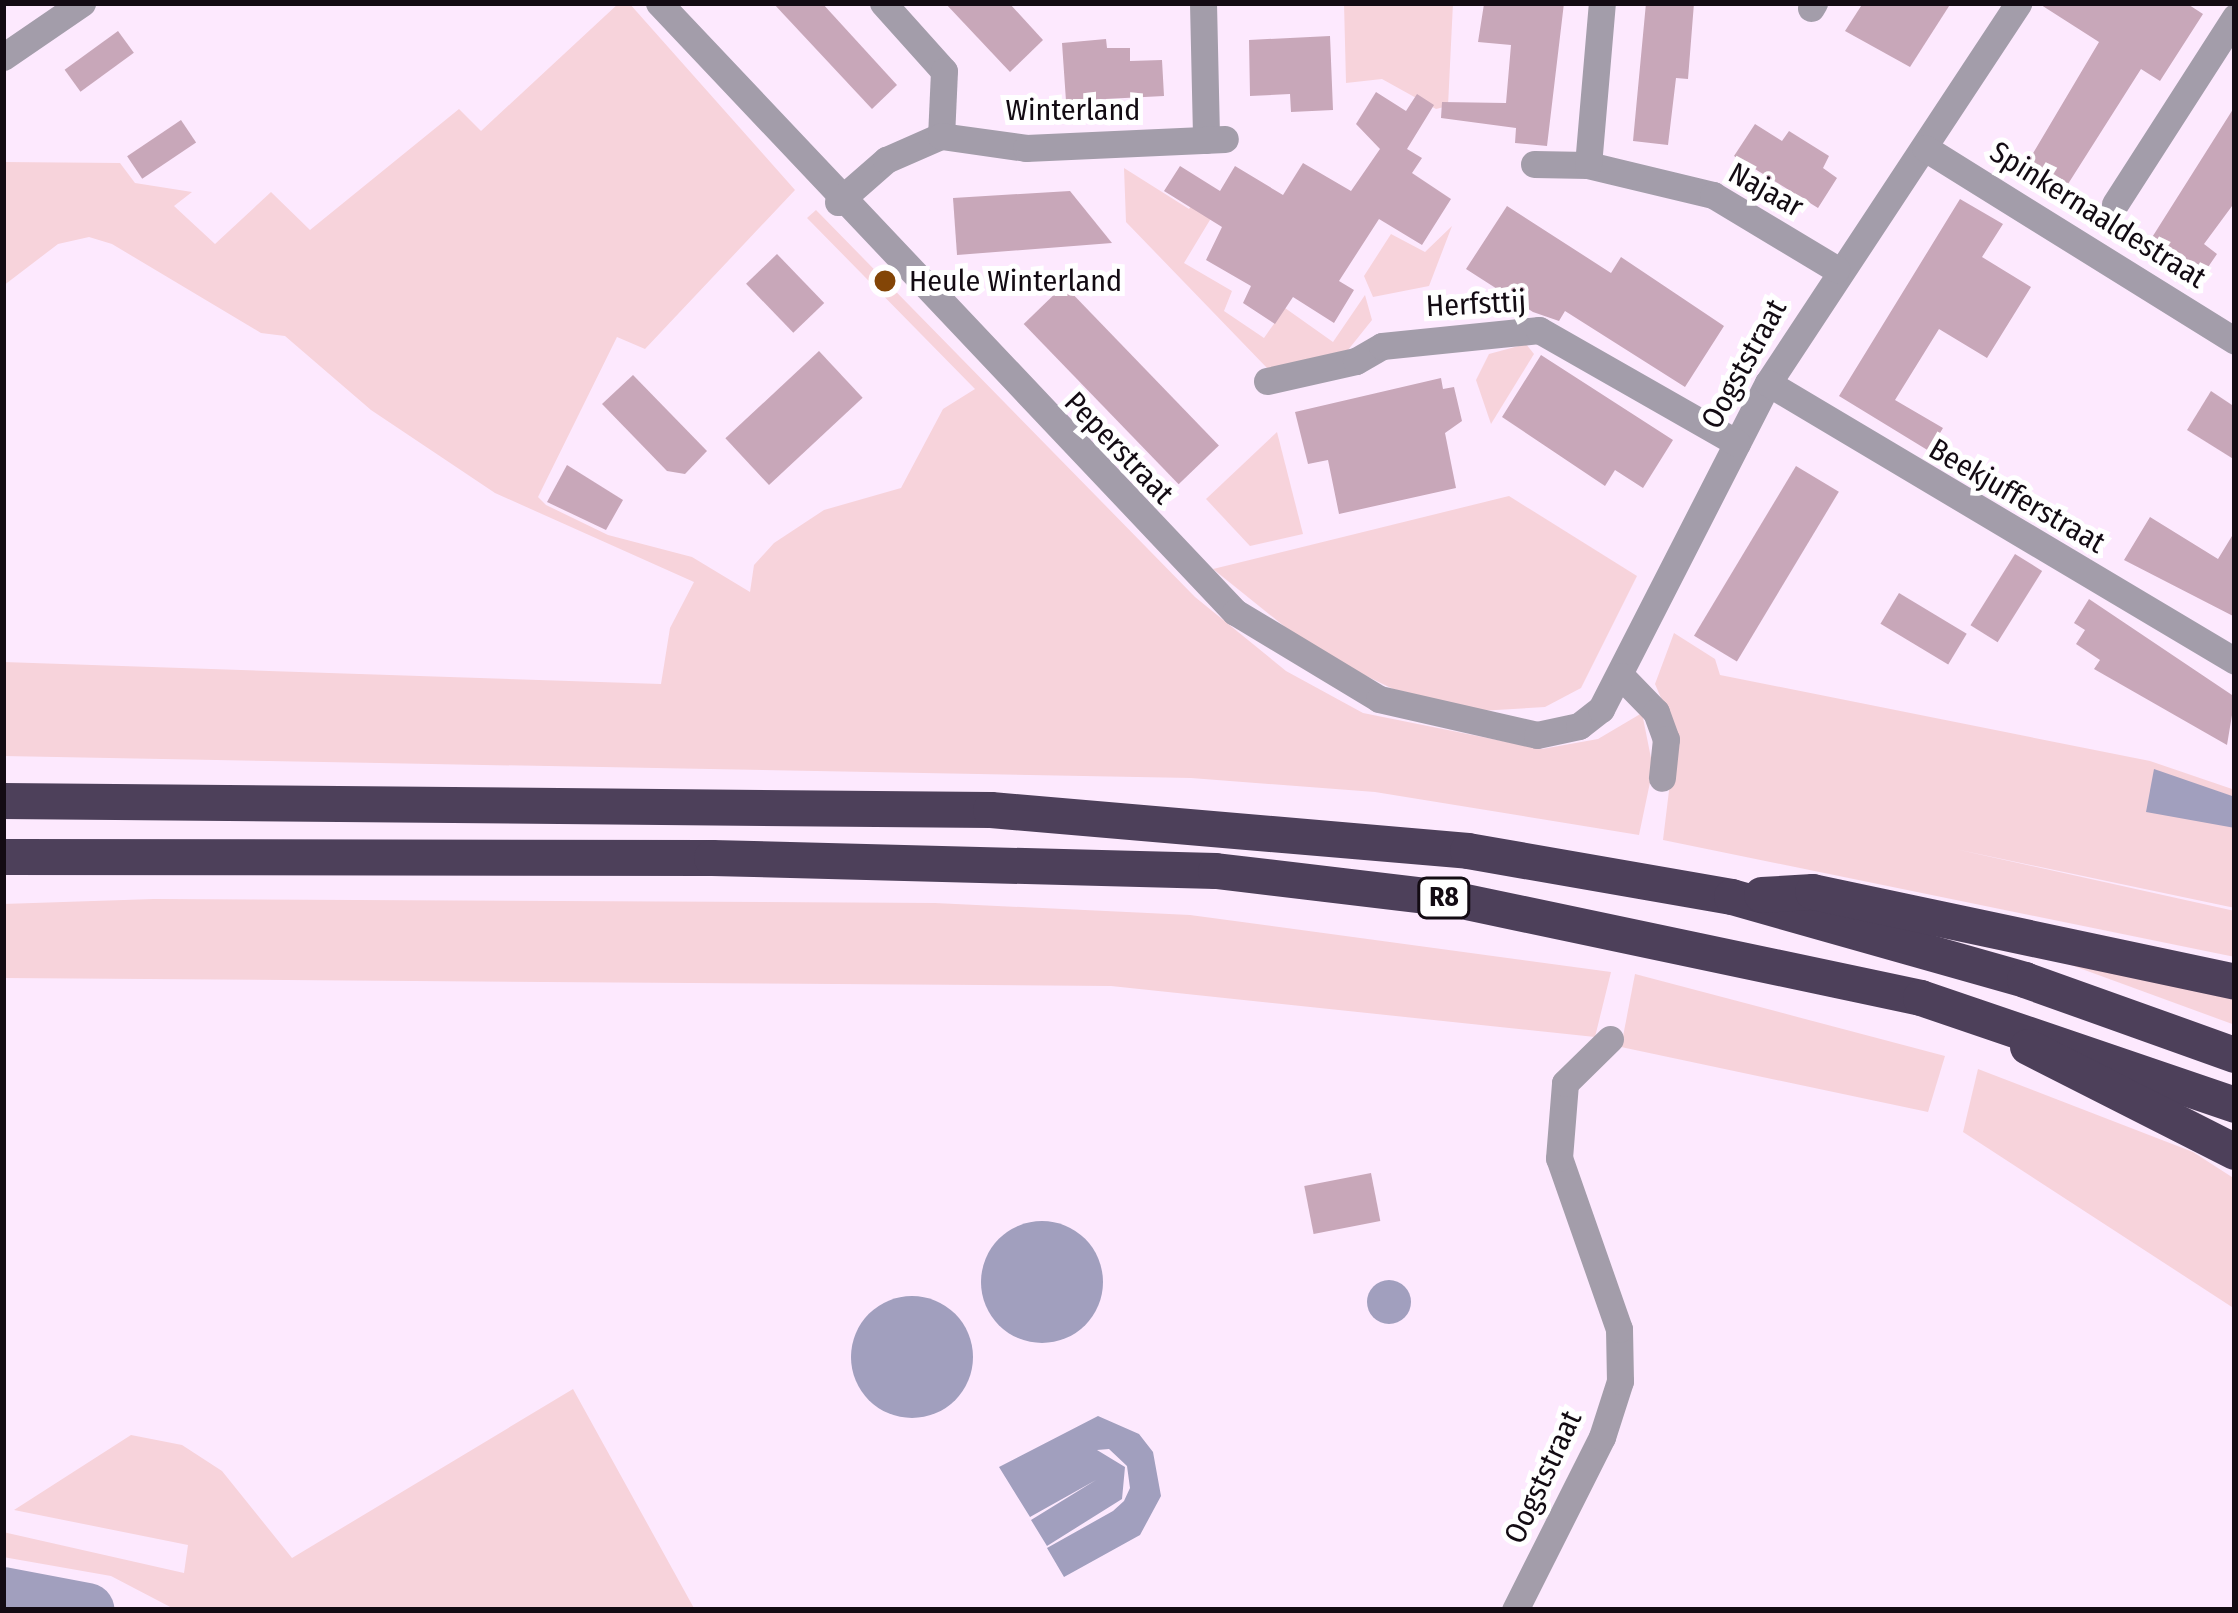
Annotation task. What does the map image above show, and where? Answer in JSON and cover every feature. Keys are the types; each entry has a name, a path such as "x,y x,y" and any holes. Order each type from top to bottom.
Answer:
{"highway":[{"name":"R8","path":"3,789 80,798"},
{"name":"R8","path":"3,801 80,798 1201,821 1468,851 1732,897 2025,980 2235,1055"},
{"name":"R8","path":"3,861 712,858 1216,871 1452,899 1922,998 2235,1105"},
{"path":"1732,897 1813,892 2235,982"},
{"path":"1922,998 2235,1152"}],"street":[{"path":"3,57 82,3"},
{"name":"Peperstraat","path":"659,3 838,202 1187,568 1300,660 1379,699 1537,735 1579,726 1621,676"},
{"path":"838,202 886,160 941,136 944,71 883,3"},
{"name":"Winterland","path":"941,136 1026,148 1216,140 1203,3"},
{"path":"1588,165 1602,3"},
{"name":"Oogststraat","path":"1621,676 1768,383 1836,269 1925,148 2019,3"},
{"path":"2115,204 2235,17"},
{"name":"Spinkernaaldestraat","path":"1925,148 2235,340"},
{"name":"Najaar","path":"1534,164 1588,165 1713,196 1836,269"},
{"name":"Herfsttij","path":"1268,381 1356,362 1382,346 1539,330 1737,443"},
{"name":"Beekjufferstraat","path":"1768,383 2235,661"},
{"path":"1621,676 1656,712 1666,739 1662,778"},
{"name":"Oogststraat","path":"1515,1610 1602,1437 1620,1381 1619,1329 1558,1158 1565,1083 1610,1040"}],"shaded area":[{"path":"619,3 629,3 795,190 645,349 617,337 538,497 546,505 608,535 692,557 750,592 754,565 774,543 824,510 901,488 943,409 975,389 807,218 816,210 1195,597 1286,671 1363,713 1542,749 1598,739 1642,713 1653,768 1639,835 1375,792 1191,778 3,756 3,662 661,684 670,628 694,582 495,493 371,410 285,336 261,333 112,244 89,237 58,244 3,286 3,162 120,163 135,183 192,192 174,206 215,244 271,192 310,230 459,109 481,131"},
{"path":"1344,3 1453,3 1448,106 1436,109 1382,79 1346,83"},
{"path":"1124,168 1189,209 1200,193 1219,205 1184,263 1232,291 1224,311 1264,338 1285,308 1333,342 1365,295 1372,320 1348,350 1268,369 1126,222"},
{"path":"1452,226 1429,286 1373,297 1364,276 1391,234 1425,252"},
{"path":"1526,344 1534,354 1491,424 1476,380 1489,354"},
{"path":"1277,432 1303,534 1250,546 1206,499"},
{"path":"1509,496 1637,576 1581,688 1545,707 1479,711 1393,689 1315,651 1213,569"},
{"path":"1674,633 1715,659 1720,675 2150,761 2235,790 2235,908 1955,849 2235,911 2235,957 1663,840 1676,733 1655,684"},
{"path":"154,899 935,903 1190,915 1611,972 1595,1037 1111,986 3,978 3,904"},
{"path":"2019,946 2235,993 2235,1025"},
{"path":"1635,974 1945,1056 1928,1112 1621,1047"},
{"path":"1978,1069 2193,1152 2235,1179 2235,1309 1963,1132"},
{"path":"573,1389 695,1610 176,1610 111,1576 3,1557 3,1532 184,1573 188,1545 14,1510 131,1435 182,1445 222,1471 292,1558"}],"water":[{"path":"2154,769 2235,797 2235,828 2146,812"},
{"path":"1042,1221 1065,1226 1085,1239 1098,1259 1103,1282 1098,1305 1085,1325 1065,1338 1042,1343 1019,1338 999,1325 986,1305 981,1282 986,1259 999,1239 1019,1226"},
{"path":"1389,1280 1405,1286 1411,1302 1405,1318 1389,1324 1373,1318 1367,1302 1373,1286"},
{"path":"912,1296 935,1301 955,1314 968,1334 973,1357 968,1380 955,1400 935,1413 912,1418 889,1413 869,1400 856,1380 851,1357 856,1334 869,1314 889,1301"},
{"path":"1098,1416 1139,1434 1153,1452 1161,1496 1140,1535 1064,1577 1047,1548 1124,1501 1130,1488 1127,1466 1109,1449 1097,1450 1125,1467 1122,1499 1047,1546 1031,1520 1096,1480 1030,1517 999,1467"}],"building":[{"path":"773,3 822,3 897,85 872,109"},
{"path":"945,3 1009,3 1043,40 1010,72"},
{"path":"1564,3 1547,146 1515,143 1516,128 1441,118 1442,102 1506,103 1511,45 1478,42 1484,4"},
{"path":"1646,3 1694,3 1688,79 1676,78 1668,145 1633,141"},
{"path":"1863,3 1951,3 1910,67 1845,31"},
{"path":"2038,3 2186,3 2203,14 2160,81 2141,69 2068,184 2054,175 2047,187 2026,174 2029,160 2099,42"},
{"path":"118,31 134,53 80,92 65,70"},
{"path":"1330,36 1333,110 1291,112 1290,94 1250,96 1249,40"},
{"path":"1106,39 1107,48 1130,48 1130,61 1162,60 1164,96 1066,101 1062,43"},
{"path":"1376,92 1406,111 1417,94 1434,105 1407,149 1422,158 1412,173 1451,199 1422,245 1379,219 1339,281 1354,290 1334,323 1293,297 1275,324 1243,303 1251,286 1206,260 1222,227 1164,191 1180,166 1220,191 1235,166 1283,195 1303,163 1351,191 1380,149 1356,124"},
{"path":"2235,106 2235,202 2204,244 2217,254 2204,273 2151,239"},
{"path":"181,120 196,142 142,179 127,156"},
{"path":"1755,124 1782,141 1789,131 1829,156 1823,168 1837,178 1818,208 1734,156"},
{"path":"1070,191 1112,243 957,255 953,198"},
{"path":"1960,199 2003,224 1982,257 2031,287 1987,358 1939,329 1895,400 1943,428 1929,451 1839,396"},
{"path":"1507,206 1611,273 1621,257 1724,326 1685,387 1565,311 1559,321 1533,312 1466,269"},
{"path":"777,254 824,303 793,333 746,284"},
{"path":"1064,285 1219,445 1179,484 1024,324"},
{"path":"819,351 863,398 769,485 725,438"},
{"path":"1541,355 1673,440 1643,488 1615,470 1605,486 1502,417"},
{"path":"633,375 707,451 685,474 667,471 602,404"},
{"path":"1441,378 1443,389 1454,387 1462,421 1445,433 1456,488 1339,514 1328,460 1308,464 1295,412"},
{"path":"2211,391 2235,407 2235,460 2187,430"},
{"path":"567,465 623,500 606,530 547,502"},
{"path":"1796,466 1839,492 1737,661 1694,636"},
{"path":"2150,517 2218,559 2235,531 2235,617 2124,560"},
{"path":"2015,554 2042,571 1998,642 1970,625"},
{"path":"1899,593 1967,634 1948,665 1880,624"},
{"path":"2089,599 2235,697 2227,745 2094,669 2100,660 2076,644 2085,630 2074,623"},
{"path":"1371,1173 1380,1221 1314,1234 1304,1186"}],"waterway":[{"path":"3,1594 87,1610"}],"place":[{"name":"Heule Winterland","path":"885,281"}]}
